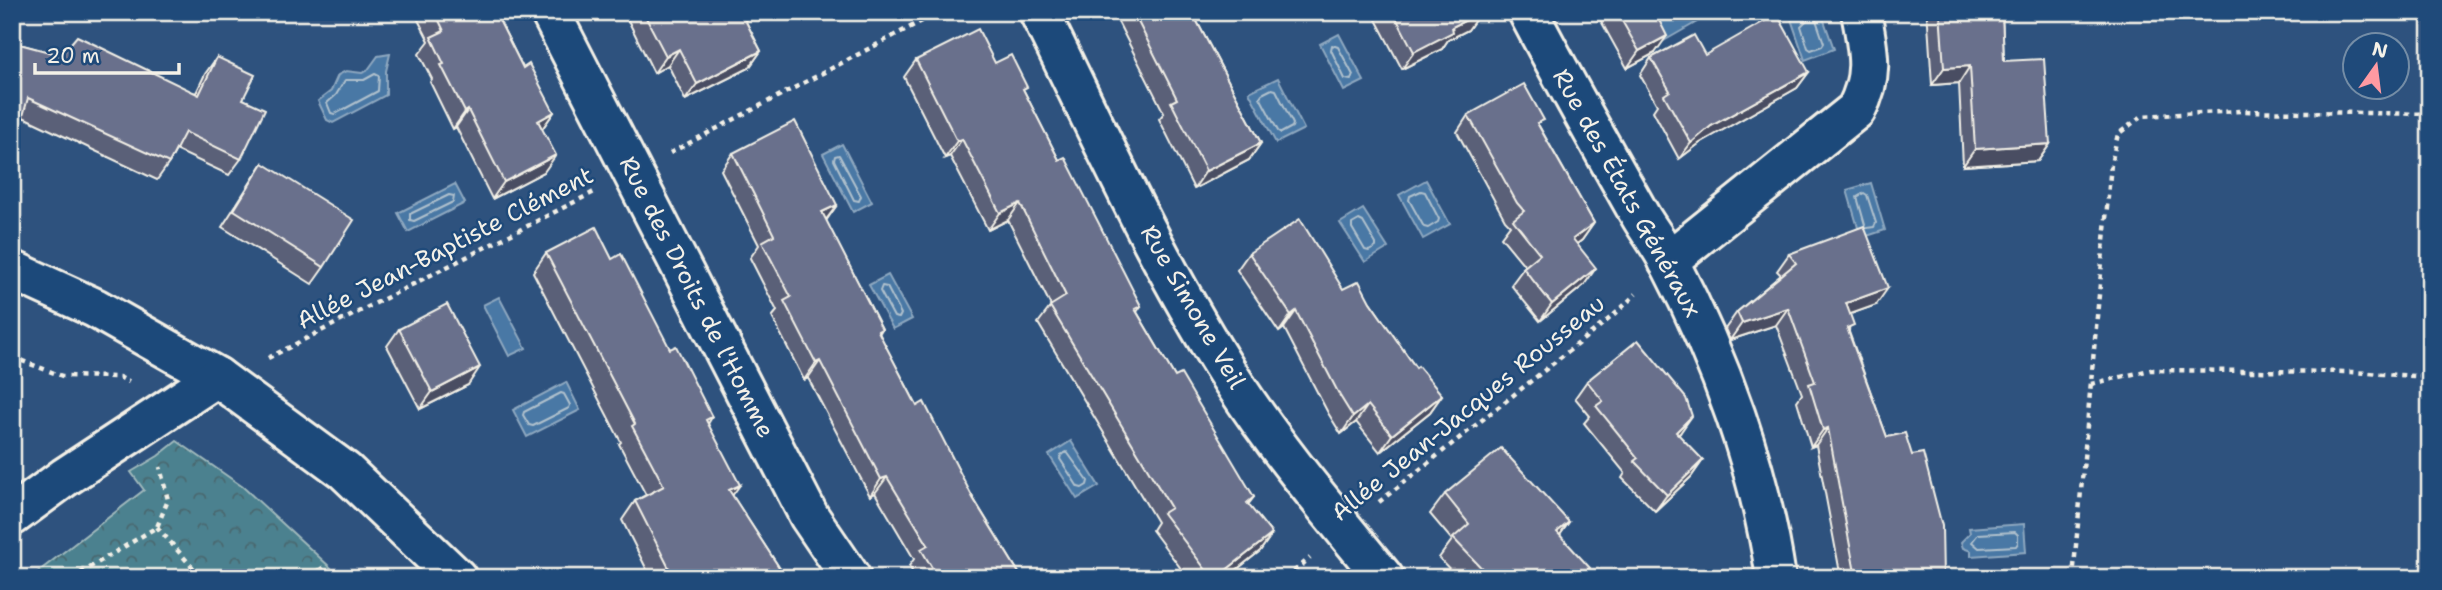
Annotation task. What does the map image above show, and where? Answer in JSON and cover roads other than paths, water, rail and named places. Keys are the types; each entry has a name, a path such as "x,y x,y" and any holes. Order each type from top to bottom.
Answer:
{"street":[{"name":"Rue des Droits de l'Homme","path":"550,12 809,516 850,578"},
{"name":"Rue Simone Veil","path":"1038,12 1178,290 1231,379 1289,464 1384,578"},
{"name":"Rue des États Généraux","path":"1528,12 1668,261 1700,327 1732,409 1757,488 1776,578"},
{"path":"1668,261 1856,110 1864,94 1870,59 1861,12"},
{"path":"12,270 95,308 228,386 345,471 457,578"},
{"path":"12,516 163,412 228,386"}],"water":[{"path":"1657,12 1691,12 1697,22 1648,50 1634,25"},
{"path":"1811,12 1821,12 1834,49 1805,60 1791,19"},
{"path":"1339,34 1364,81 1344,91 1320,44"},
{"path":"390,54 386,71 386,95 333,123 327,120 318,101 331,91 338,75 346,71 367,71 378,56"},
{"path":"1278,78 1304,129 1276,143 1249,92"},
{"path":"842,144 872,202 853,212 823,154"},
{"path":"1426,180 1450,224 1423,239 1399,195"},
{"path":"1871,183 1885,230 1861,238 1847,190"},
{"path":"455,184 465,203 408,232 398,213"},
{"path":"1363,209 1388,248 1365,262 1340,223"},
{"path":"888,275 912,319 893,329 869,285"},
{"path":"499,297 526,348 509,356 483,305"},
{"path":"566,382 580,410 527,437 513,410"},
{"path":"1071,441 1099,486 1077,499 1049,455"},
{"path":"2024,524 2026,552 1971,556 1971,551 1963,548 1961,542 1970,533 1969,528"}]}
